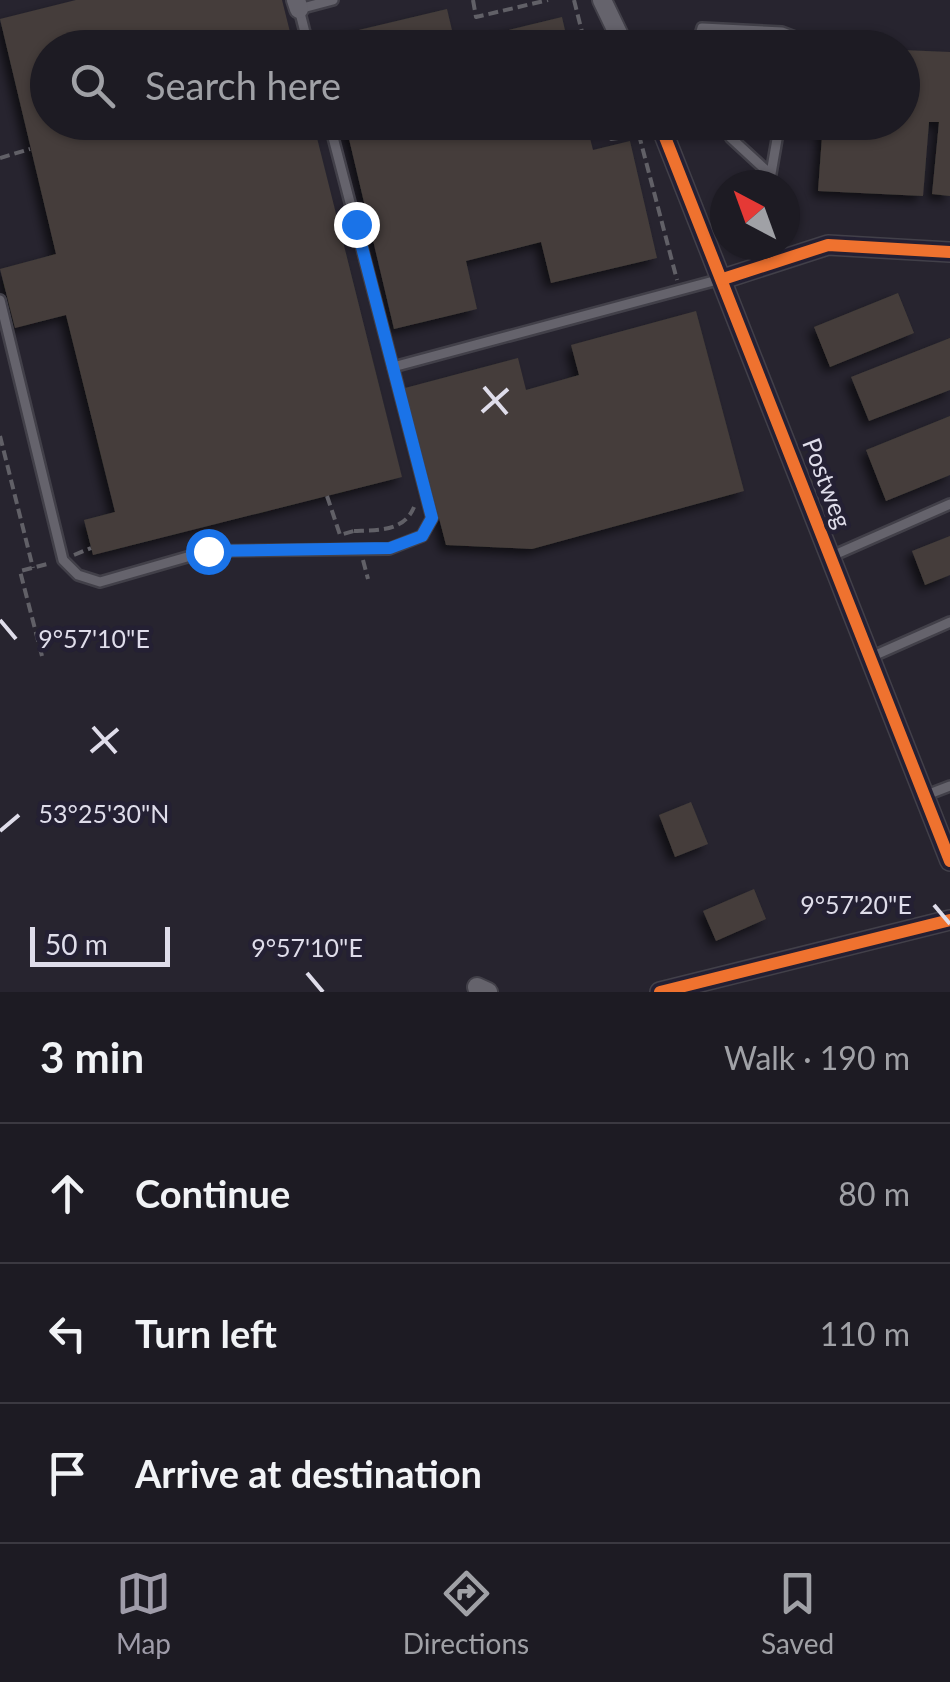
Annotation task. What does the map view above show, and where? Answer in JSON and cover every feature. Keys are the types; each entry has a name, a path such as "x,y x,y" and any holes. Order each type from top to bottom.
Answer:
{"street":[{"path":"602,0 616,30"},
{"name":"Postweg","path":"666,140 950,861"},
{"path":"800,248 828,245 950,252"},
{"path":"723,279 764,260"},
{"path":"660,992 950,920"}],"lane":[{"path":"304,30 298,5 333,0"},
{"path":"701,30 742,30"},
{"path":"0,300 64,560 78,575 100,582 208,551 390,548 422,536 432,518 334,140"},
{"path":"733,140 766,170"},
{"path":"768,170 776,140"},
{"path":"393,366 723,279"},
{"path":"832,556 950,504"},
{"path":"871,657 950,622"},
{"path":"924,796 950,786"}],"path":[{"path":"472,0 476,17 548,0"},
{"path":"574,0 582,30"},
{"path":"639,140 679,290"},
{"path":"0,158 30,149"},
{"path":"31,426 0,436 33,568"},
{"path":"42,656 20,572 92,548"}],"building":[{"path":"76,0 282,0 290,30 30,30 30,140 318,140 402,477 93,555 84,520 115,512 66,315 15,328 0,269 56,254 0,19"},
{"path":"447,9 452,30 359,30"},
{"path":"562,17 565,30 508,30"},
{"path":"920,51 950,52 950,196 932,194 939,122 929,122 923,196 818,191 822,140 920,140"},
{"path":"349,140 590,140 593,150 630,141 657,258 551,283 541,242 466,261 477,309 394,329"},
{"path":"898,293 914,333 830,367 814,327"},
{"path":"696,311 744,491 532,549 446,545 405,388 518,358 526,390 579,375 571,345"},
{"path":"950,338 950,390 869,421 851,377"},
{"path":"950,416 950,475 886,501 866,450"},
{"path":"950,536 950,575 925,585 912,551"},
{"path":"691,802 708,844 675,857 659,815"},
{"path":"754,889 766,919 716,941 703,911"}],"cycle path":[{"path":"666,140 950,861"},
{"path":"723,279 828,245 950,252"},
{"path":"660,992 950,920"}],"route":[{"path":"208,551 390,548 422,536 432,518 356,224"}]}
